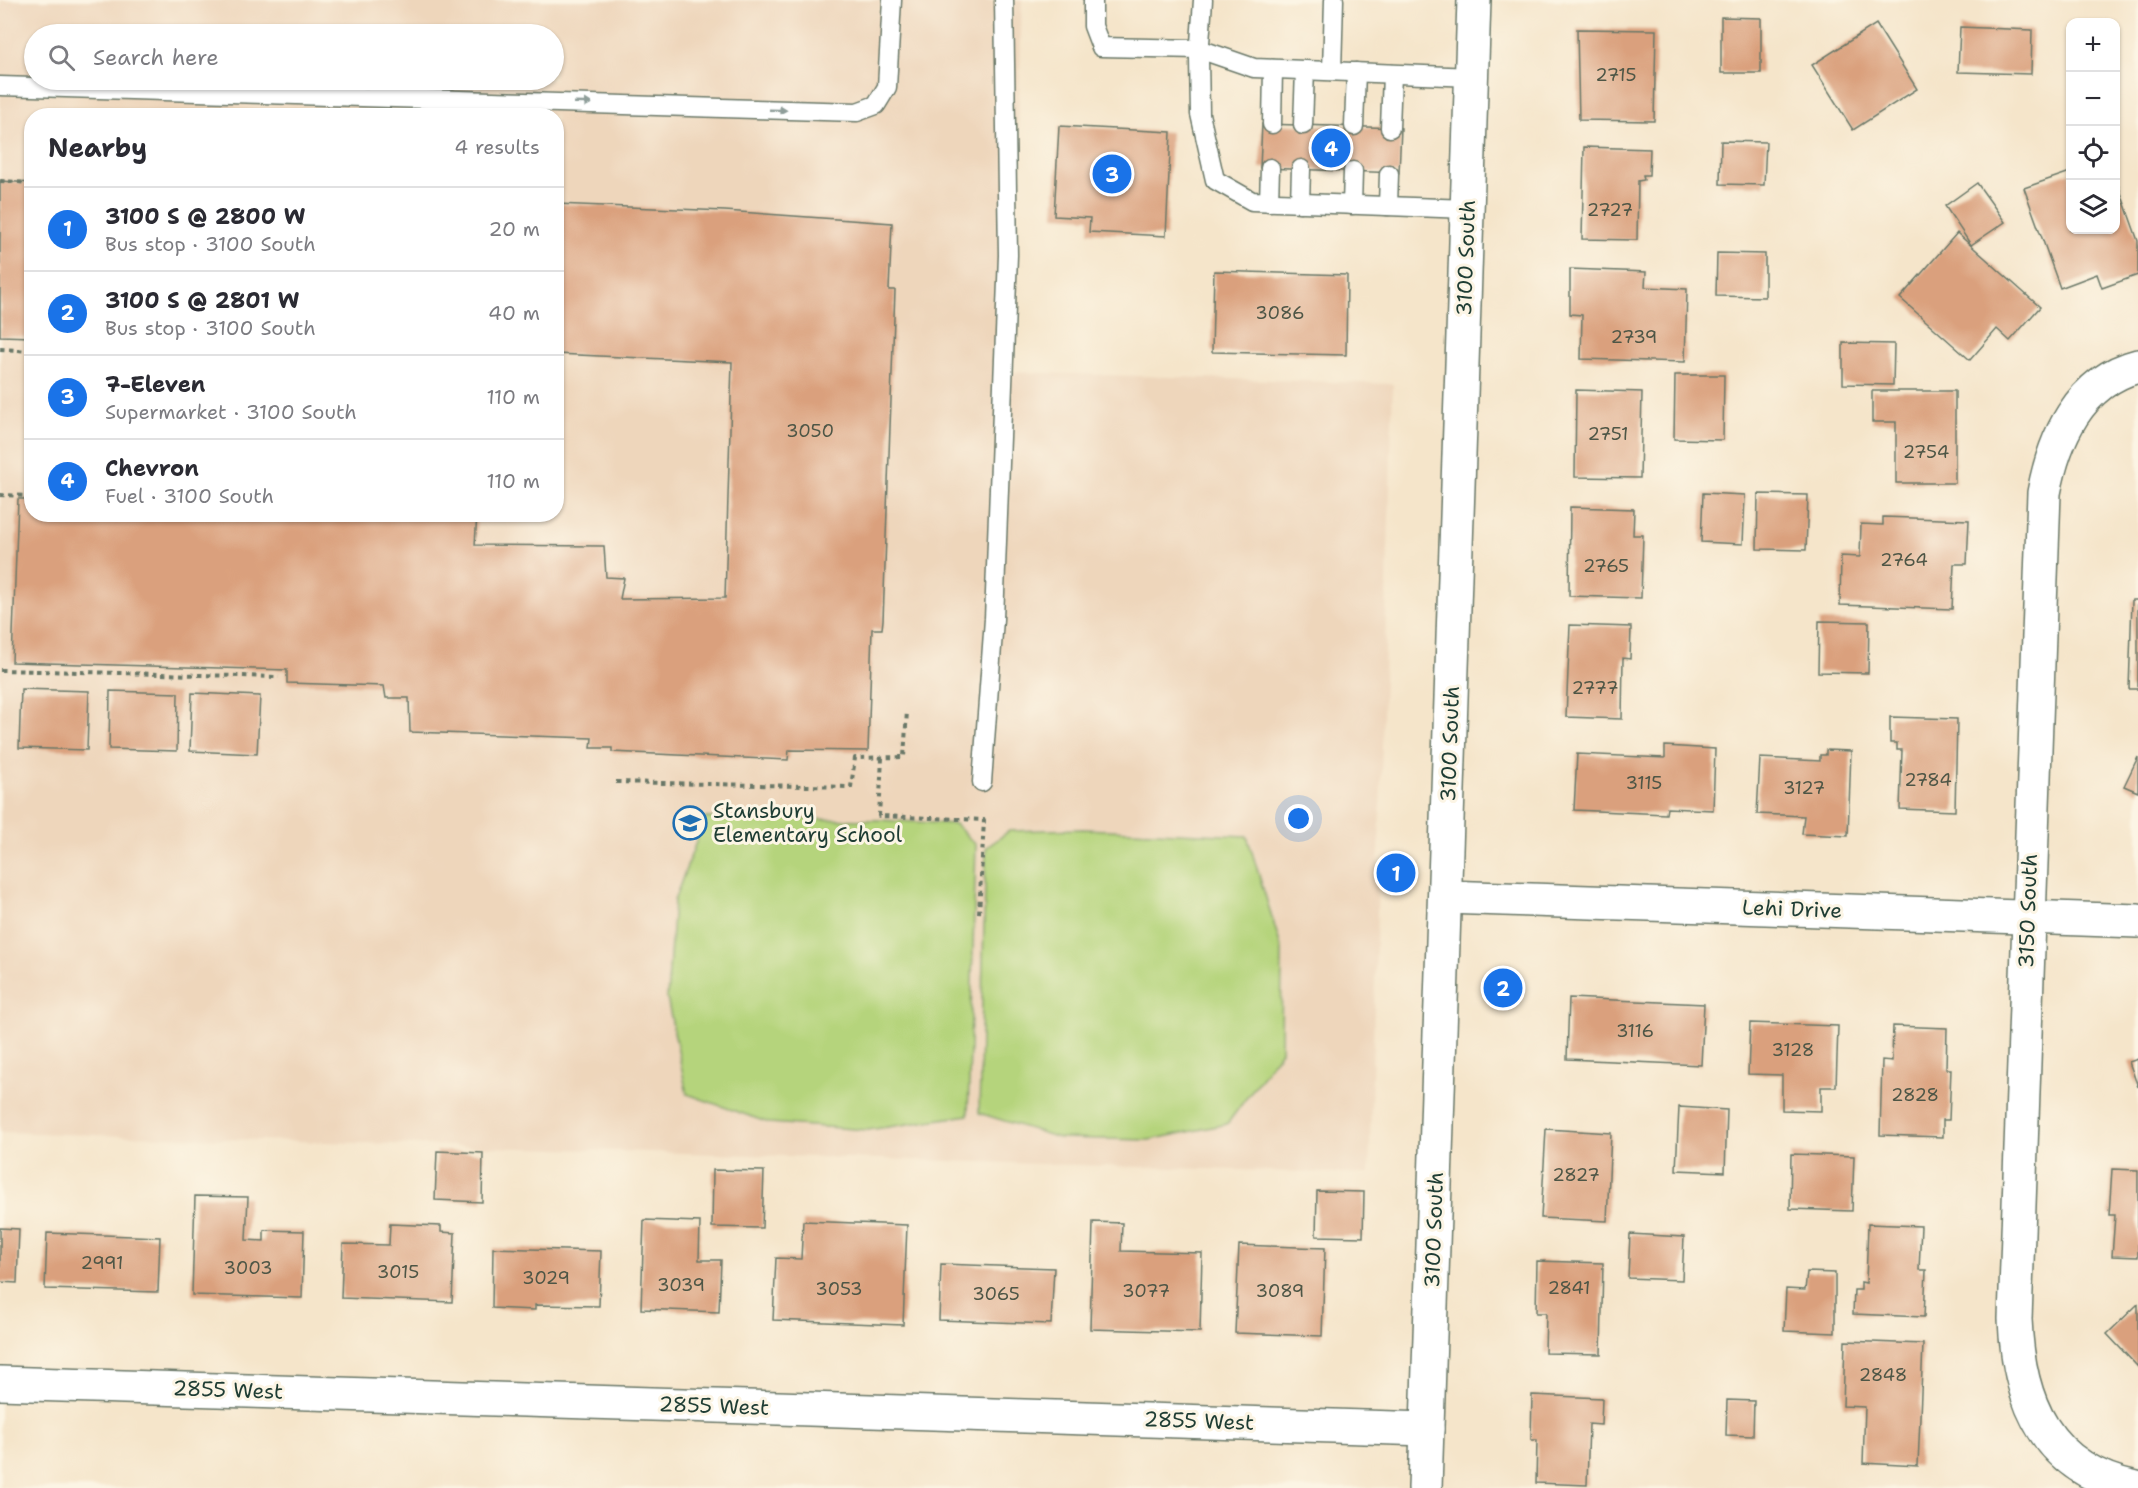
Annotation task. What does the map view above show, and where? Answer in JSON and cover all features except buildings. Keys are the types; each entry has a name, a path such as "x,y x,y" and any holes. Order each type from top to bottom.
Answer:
{"street":[{"name":"3100 South","path":"1425,1488 1474,0"},
{"name":"3150 South","path":"2136,1488 2107,1480 2084,1468 2062,1452 2040,1425 2025,1393 2017,1357 2015,1319 2044,493 2050,460 2063,427 2085,399 2108,379 2138,366"},
{"name":"Lehi Drive","path":"1445,897 2138,921"},
{"name":"2855 West","path":"0,1383 1427,1429"}],"lane":[{"path":"132,90 857,112 876,105 887,87 892,0"},
{"path":"982,782 994,619 1008,255 1004,0"},
{"path":"1093,0 1093,26 1101,46 1199,50 1254,68 1472,76"},
{"path":"1203,0 1199,50 1200,114 1215,180 1252,201 1468,209"},
{"path":"1332,71 1334,0"},
{"path":"1272,124 1273,69"},
{"path":"1303,125 1305,70"},
{"path":"1354,126 1356,72"},
{"path":"1390,128 1392,74"},
{"path":"0,86 24,87"},
{"path":"1269,202 1270,168"},
{"path":"1300,203 1301,170"},
{"path":"1352,205 1353,171"},
{"path":"1388,206 1389,174"}],"path":[{"path":"0,182 24,183"},
{"path":"0,349 24,350"},
{"path":"0,495 24,496"},
{"path":"0,670 279,677"},
{"path":"616,782 851,787 855,758 904,758 907,711"},
{"path":"882,758 879,816 984,820 979,914"}],"shaded area":[{"name":"Stansbury Elementary School","path":"0,0 1022,0 1011,372 1393,384 1369,1174 0,1132"}],"green space":[{"path":"705,818 879,820 955,824 976,845 968,1115 868,1130 769,1123 687,1094 667,998 674,901"},
{"path":"1083,829 1247,836 1282,950 1281,1051 1227,1124 1149,1140 1059,1138 979,1113 986,848 1009,831"}],"place":[{"name":"Chevron","path":"1331,148"},
{"name":"7-Eleven","path":"1112,174"},
{"name":"Stansbury Elementary School","path":"690,823"},
{"name":"3100 S @ 2800 W","path":"1396,873"},
{"name":"3100 S @ 2801 W","path":"1503,988"}]}
